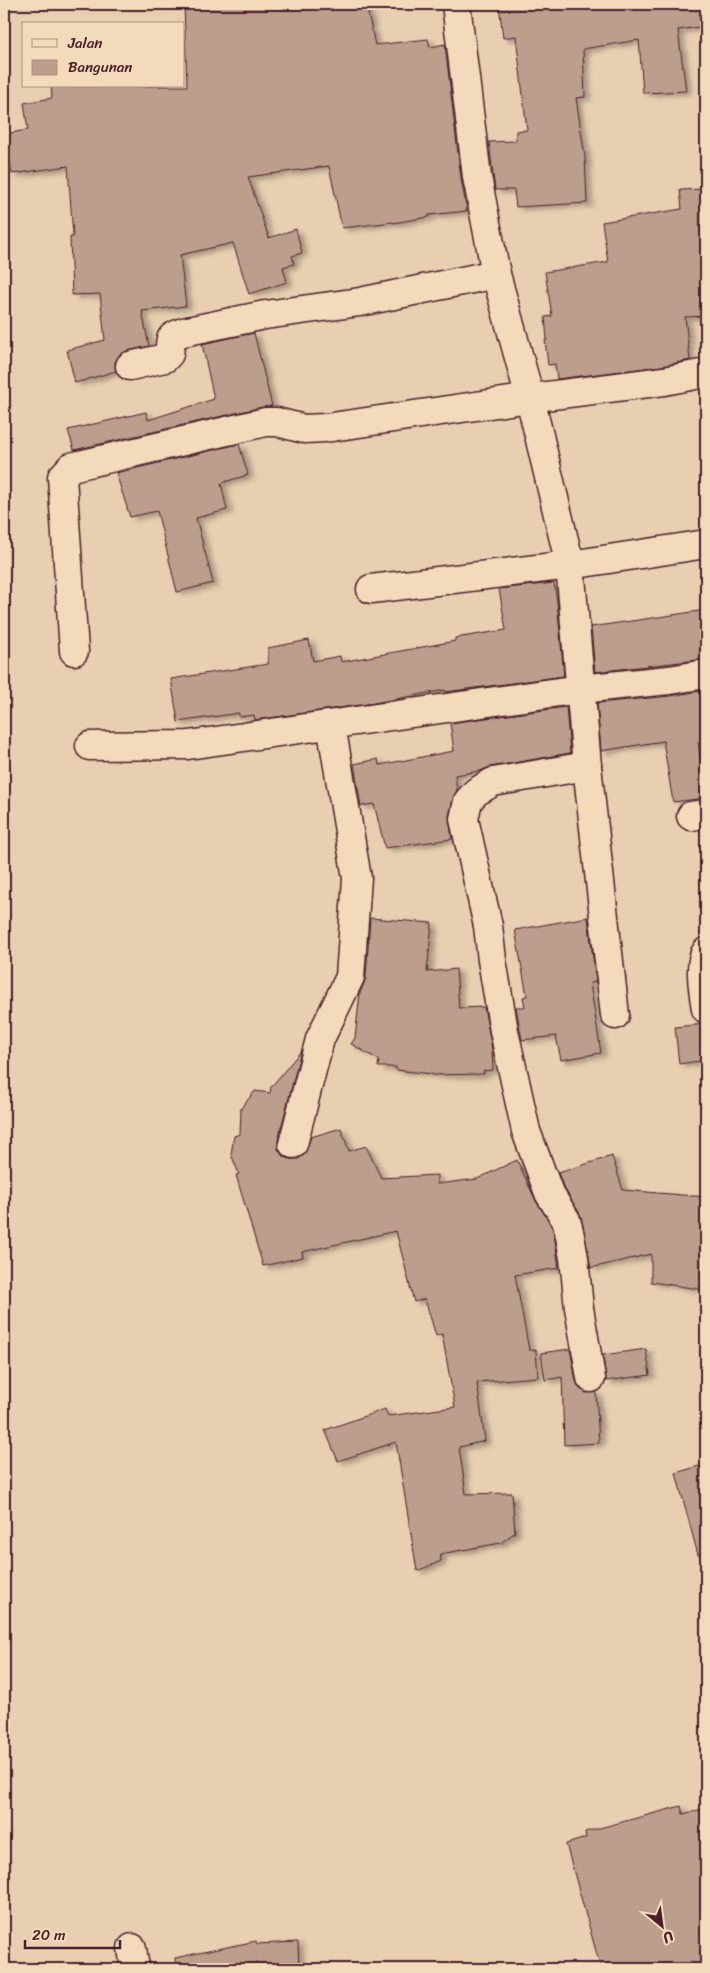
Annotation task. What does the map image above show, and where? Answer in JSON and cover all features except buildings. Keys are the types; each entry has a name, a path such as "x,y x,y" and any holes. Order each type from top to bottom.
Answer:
{"street":[{"path":"456,4 477,177 496,274 530,398 570,565 587,766 615,1015"},
{"path":"130,366 164,358 169,354 169,340 172,336 183,332 265,315 360,302 496,274"},
{"path":"74,651 62,477 71,467 266,422 277,422 304,429 325,428 530,398 664,381 706,373"},
{"path":"371,589 570,565 706,544"},
{"path":"90,746 188,744 706,674"},
{"path":"293,1144 320,1039 350,977 357,878 331,725"},
{"path":"587,766 493,782 476,792 468,801 464,819 488,926 504,1031 526,1131 549,1193 566,1220 569,1231 579,1308 591,1378"},
{"path":"706,952 703,957 703,989 706,1009"}]}
